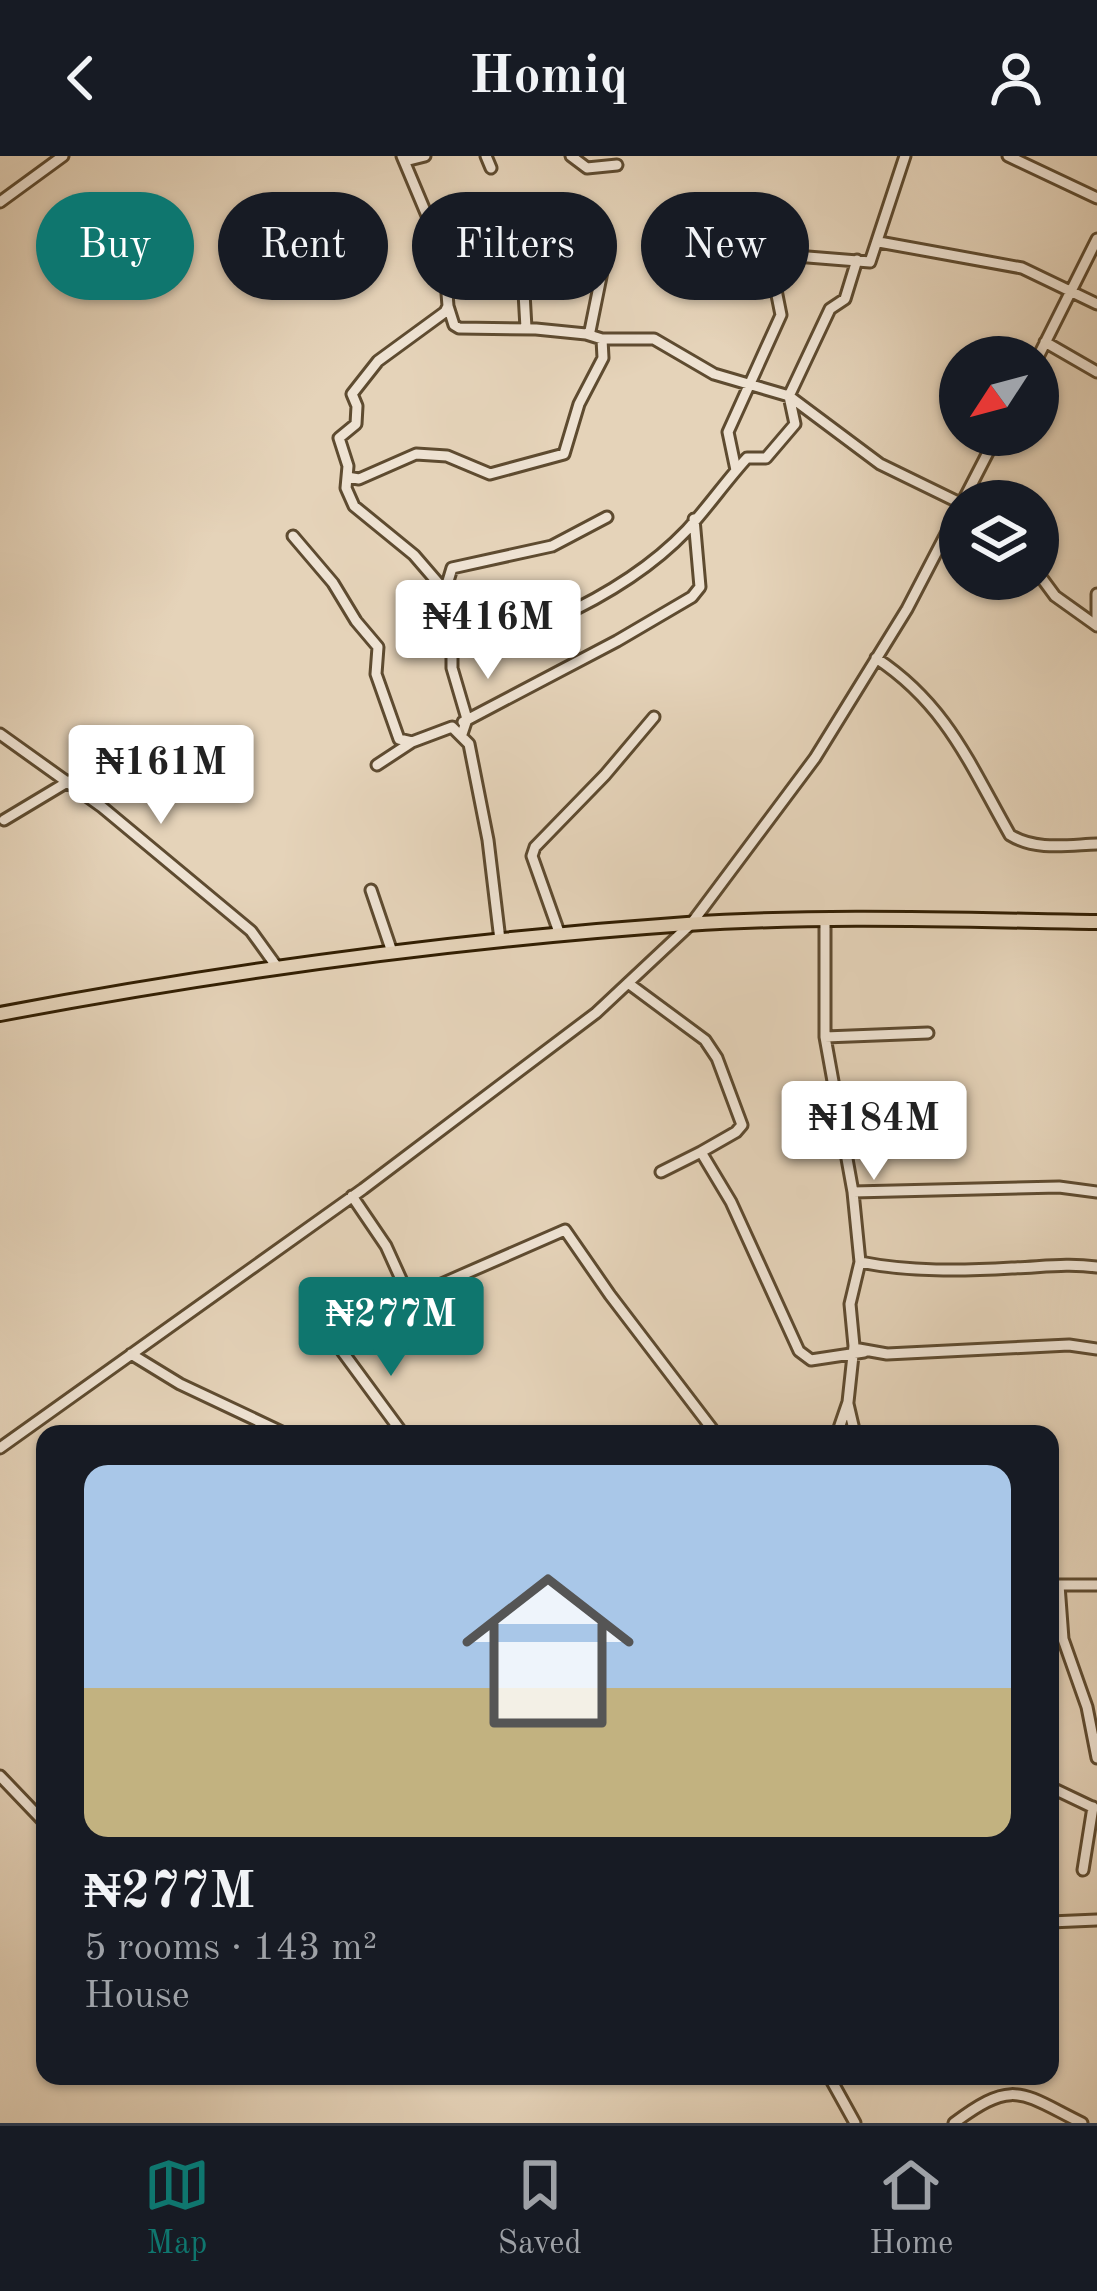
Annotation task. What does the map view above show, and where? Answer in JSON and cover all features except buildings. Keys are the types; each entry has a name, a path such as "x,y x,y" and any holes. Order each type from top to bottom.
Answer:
{"main road":[{"path":"0,1014 278,967 500,940 692,924 1097,922"}],"street":[{"path":"0,202 63,156"},
{"path":"425,156 403,158 444,256 454,325 526,328 602,339 654,339 714,374 789,397 880,464 939,493"},
{"path":"486,156 491,168"},
{"path":"571,156 587,168 617,164"},
{"path":"809,257 870,262 905,156"},
{"path":"1008,156 1097,199"},
{"path":"1048,336 1097,239"},
{"path":"879,242 1022,268 1097,304"},
{"path":"555,619 637,573 694,520 747,458 766,458 786,438 795,424 789,397 827,314 845,299 857,260"},
{"path":"524,300 526,328"},
{"path":"586,334 596,300"},
{"path":"736,470 728,432 781,315 778,300"},
{"path":"448,306 378,361 352,394 356,424 339,438 348,466 346,488 354,506 414,555 445,591 452,607 452,668 467,719"},
{"path":"347,477 359,479 416,454 446,456 490,475 564,454 580,404 603,358 602,339"},
{"path":"1059,350 1097,372"},
{"path":"445,591 452,568 552,546 607,517"},
{"path":"377,765 412,742 458,730 467,719 692,597 700,587 694,520"},
{"path":"293,536 377,647 376,674 386,706 399,740 412,742"},
{"path":"0,1448 352,1196 596,1013 692,924 815,758 939,544"},
{"path":"1077,614 1097,596"},
{"path":"1097,596 1097,626"},
{"path":"1059,600 1097,626"},
{"path":"876,658 899,673 955,732 1010,835 1024,844 1041,846 1097,844"},
{"path":"560,935 532,856 535,847 654,717"},
{"path":"458,730 469,744 488,840 500,940"},
{"path":"0,734 69,782 251,932 278,967"},
{"path":"4,820 69,782"},
{"path":"371,890 392,952"},
{"path":"825,922 825,1037 853,1192 860,1262 850,1304 857,1351 840,1425"},
{"path":"628,983 689,1027 717,1058 742,1125 661,1172"},
{"path":"825,1037 928,1034"},
{"path":"838,1110 949,1114"},
{"path":"701,1152 730,1202 799,1351 811,1360 857,1351 887,1354 1069,1345 1097,1349"},
{"path":"853,1192 1059,1186 1097,1192"},
{"path":"352,1196 386,1246 405,1288 415,1296 565,1230 709,1425"},
{"path":"860,1262 925,1270 1050,1263 1097,1267"},
{"path":"339,1347 396,1425"},
{"path":"131,1354 180,1384 267,1425"},
{"path":"848,1402 853,1425"},
{"path":"1059,1585 1097,1586"},
{"path":"1059,1615 1088,1707 1097,1758"},
{"path":"0,1776 36,1814"},
{"path":"1059,1791 1095,1809 1083,1870"},
{"path":"1059,1922 1097,1920"},
{"path":"834,2085 855,2123"},
{"path":"954,2123 1000,2093 1032,2096 1082,2123"}]}
